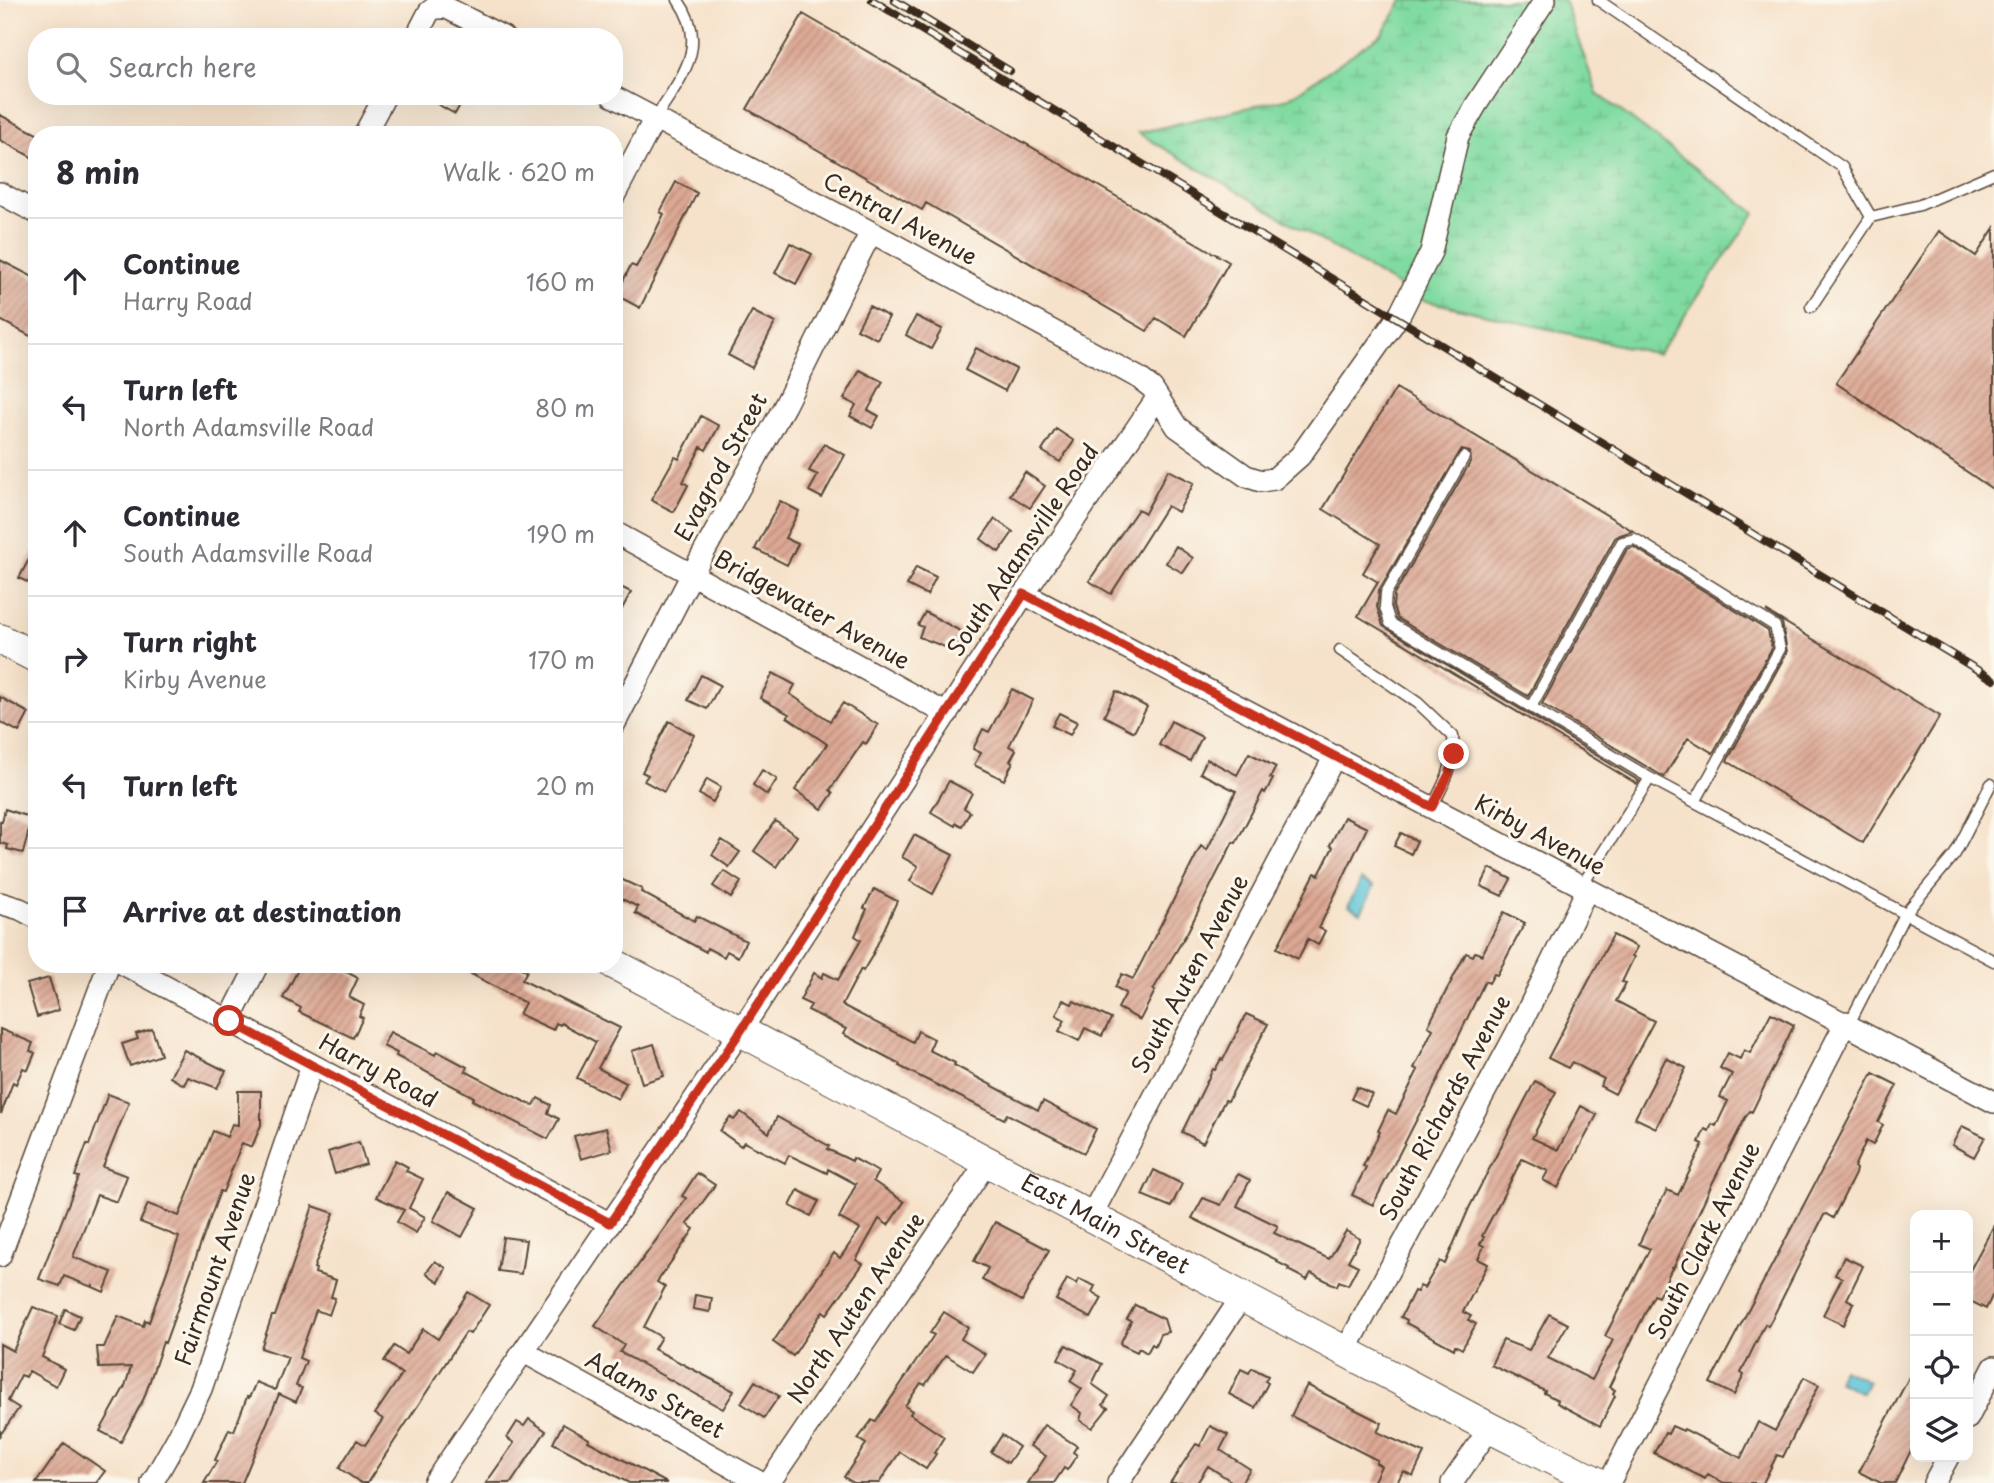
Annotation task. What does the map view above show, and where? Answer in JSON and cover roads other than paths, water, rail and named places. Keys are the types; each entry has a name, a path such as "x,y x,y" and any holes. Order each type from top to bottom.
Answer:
{"street":[{"path":"1157,398 1171,419 1189,437 1246,476 1261,481 1274,480 1300,456 1400,314 1431,252 1458,136 1545,0"},
{"path":"421,28 434,8 447,8 486,28"},
{"name":"Central Avenue","path":"623,102 1139,377 1152,388 1157,398"},
{"path":"369,126 379,105"},
{"path":"623,179 654,120"},
{"path":"0,193 28,208"},
{"name":"Evagrod Street","path":"623,708 692,574 785,405 871,232"},
{"name":"South Adamsville Road","path":"434,1483 740,1032 1024,594 1157,398"},
{"name":"Bridgewater Avenue","path":"623,537 947,714"},
{"name":"Kirby Avenue","path":"1024,594 1994,1101"},
{"path":"0,639 28,654"},
{"name":"South Auten Avenue","path":"1091,1216 1335,756"},
{"name":"South Richards Avenue","path":"1346,1350 1516,1034 1584,888"},
{"path":"0,904 28,913"},
{"name":"East Main Street","path":"623,969 1490,1428 1600,1483"},
{"path":"0,1256 106,973"},
{"name":"Harry Road","path":"140,973 610,1223"},
{"path":"229,1021 253,973"},
{"name":"South Clark Avenue","path":"1609,1483 1847,1023"},
{"name":"Fairmount Avenue","path":"152,1483 201,1389 312,1065"},
{"name":"North Auten Avenue","path":"769,1483 987,1162"},
{"path":"1118,1483 1243,1295"},
{"name":"Adams Street","path":"524,1352 761,1483"},
{"path":"1973,1408 1994,1367"},
{"path":"1452,1483 1490,1428"},
{"path":"1934,1483 1945,1462"}],"lane":[{"path":"654,120 684,72 692,45 693,34 688,15 678,0"},
{"path":"1598,0 1842,167 1871,217"},
{"path":"1811,307 1871,217 1920,205 1994,173"},
{"path":"1464,457 1386,593 1385,607 1390,623 1650,778 1994,961"},
{"path":"1531,707 1622,542 1635,539 1775,626 1780,649 1695,802"},
{"path":"1340,650 1418,703 1452,736 1454,754 1449,774 1432,807"},
{"path":"1584,888 1650,778"},
{"path":"1847,1023 1905,914 1955,853 1992,785"}],"water":[{"path":"1361,880 1374,886 1361,913 1348,906"},
{"path":"1842,1369 1868,1381 1862,1393 1837,1381"}],"railway":[{"path":"872,0 1994,680"},
{"path":"894,0 1010,71"}]}
